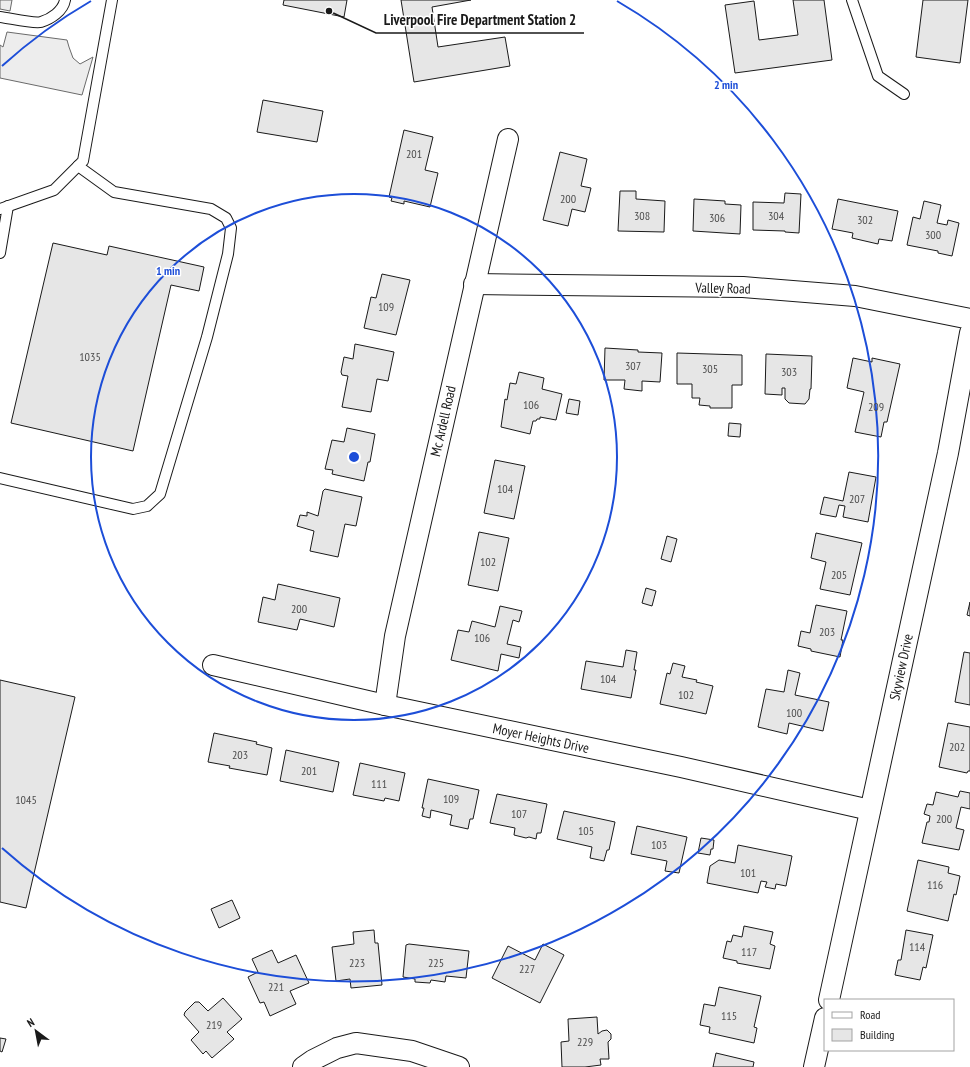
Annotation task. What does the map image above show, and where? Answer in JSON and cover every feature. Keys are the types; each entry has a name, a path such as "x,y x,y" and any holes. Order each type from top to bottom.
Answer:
{"street":[{"name":"Mc Ardell Road","path":"385,705 395,636 508,139"},
{"name":"Valley Road","path":"474,284 751,288 854,296 970,319"},
{"name":"Skyview Drive","path":"829,999 948,453 970,333"},
{"name":"Moyer Heights Drive","path":"213,664 385,705 681,767 870,810"},
{"path":"814,1067 824,1022"},
{"path":"303,1067 313,1060 337,1048 356,1043 412,1051 459,1067"}],"lane":[{"path":"0,17 40,22 57,14 65,4 65,0"},
{"path":"0,253 4,207 54,190 83,161 112,0"},
{"path":"852,0 878,76 904,94"},
{"path":"0,478 133,509 147,506 160,494 209,329 228,254 231,228 226,218 211,209 114,192 78,166"}],"shaded area":[{"path":"0,0 12,0 10,11 0,9"},
{"path":"7,32 67,40 73,58 80,64 93,57 82,95 0,78 0,45 3,47"}],"building":[{"path":"284,0 347,0 344,17 283,5"},
{"path":"401,0 471,0 432,7 438,47 505,37 510,66 414,82"},
{"path":"793,0 824,0 832,60 735,73 725,5 754,1 759,40 798,35"},
{"path":"923,0 968,0 960,63 916,57"},
{"path":"263,100 323,111 317,142 257,132"},
{"path":"404,130 433,137 425,170 438,173 430,207 404,201 404,204 391,201 392,198 389,197"},
{"path":"560,152 587,159 581,186 591,188 585,212 572,209 568,226 543,220"},
{"path":"620,191 636,191 636,199 665,201 664,232 618,231"},
{"path":"785,193 801,194 799,233 753,230 753,202 784,203"},
{"path":"694,199 725,201 725,204 741,205 740,234 693,231"},
{"path":"838,199 898,211 892,241 879,239 878,244 852,238 853,233 832,229"},
{"path":"924,201 941,205 937,223 947,225 948,220 959,223 952,256 938,253 938,251 907,245 913,217 920,219"},
{"path":"53,243 107,255 109,246 204,267 199,291 171,285 133,451 11,423"},
{"path":"382,274 410,280 396,335 364,328 371,297 376,298"},
{"path":"355,344 394,352 388,381 377,379 371,412 342,407 348,376 342,375 341,372 344,357 353,359"},
{"path":"605,348 662,353 660,382 642,381 642,391 624,389 625,380 604,380"},
{"path":"677,353 742,355 742,385 732,385 732,408 710,408 710,406 699,405 700,398 692,398 692,384 677,384"},
{"path":"766,354 812,356 811,389 809,399 805,404 789,403 785,399 785,388 782,388 782,395 765,394"},
{"path":"853,358 872,362 872,358 900,364 887,422 884,422 881,437 855,432 864,392 847,388"},
{"path":"519,372 544,378 542,389 562,394 556,420 540,417 540,419 533,421 530,434 501,427 505,399 507,400 510,383 516,384"},
{"path":"569,399 580,401 578,415 566,413"},
{"path":"729,423 741,424 740,437 728,436"},
{"path":"347,428 375,434 370,462 368,462 364,481 332,474 333,470 325,469 332,440 344,442"},
{"path":"495,460 525,466 514,519 484,513"},
{"path":"849,472 876,477 868,522 843,517 845,506 839,505 836,517 820,514 824,497 843,501"},
{"path":"325,489 362,497 356,526 345,524 338,557 310,551 314,531 297,526 300,515 307,516 307,512 318,516 323,491"},
{"path":"479,532 509,538 498,591 468,585"},
{"path":"816,533 862,543 850,595 820,589 826,562 811,558"},
{"path":"667,536 677,539 671,562 661,559"},
{"path":"278,584 340,598 334,627 300,619 297,630 258,622 263,597 275,600"},
{"path":"646,588 656,591 652,606 642,603"},
{"path":"970,602 970,616 967,615"},
{"path":"816,605 847,611 841,640 843,640 840,657 811,651 811,649 798,646 801,631 810,633"},
{"path":"500,606 522,611 519,622 513,620 507,644 521,647 519,658 501,654 498,671 451,660 458,630 469,632 472,621 495,627"},
{"path":"626,650 637,652 634,670 636,670 631,698 581,689 586,661 623,667"},
{"path":"964,652 970,653 970,705 955,702"},
{"path":"673,663 685,666 682,677 697,680 696,682 713,686 706,714 660,704 667,673 670,674"},
{"path":"788,670 800,673 795,695 829,702 823,731 789,723 787,734 758,727 766,689 784,692"},
{"path":"0,680 75,697 26,908 0,902"},
{"path":"948,723 970,727 970,771 967,773 939,767"},
{"path":"214,733 257,742 256,744 272,748 267,775 229,768 230,766 208,762"},
{"path":"286,750 339,762 333,792 280,781"},
{"path":"360,763 405,773 399,801 385,798 384,801 353,795"},
{"path":"428,779 479,790 473,819 470,819 468,829 450,825 452,815 431,810 430,818 422,816 424,808 422,808"},
{"path":"960,791 970,793 970,809 961,807 956,828 964,830 959,850 922,843 930,816 924,814 927,804 933,805 936,792 958,797"},
{"path":"497,794 547,804 541,833 537,833 536,839 514,835 515,828 490,823"},
{"path":"564,811 615,822 609,850 607,850 604,861 590,858 592,847 557,839"},
{"path":"637,826 687,837 679,873 665,871 667,861 631,854"},
{"path":"701,838 714,840 713,849 711,849 710,855 698,853"},
{"path":"738,845 792,856 786,886 776,884 775,889 765,887 767,882 761,881 758,893 707,883 710,866 719,860 735,863"},
{"path":"918,860 949,867 948,873 960,876 948,921 907,911"},
{"path":"232,900 240,918 219,928 211,909"},
{"path":"744,926 773,932 770,944 775,946 770,969 737,963 737,961 723,958 727,941 731,942 733,935 742,937"},
{"path":"374,930 375,943 378,943 382,985 351,988 350,979 336,981 332,947 354,944 353,932"},
{"path":"906,930 933,935 926,968 923,967 920,980 895,975 898,960 901,960"},
{"path":"409,944 469,951 466,978 446,976 445,982 431,980 430,983 415,982 415,979 403,977 406,945"},
{"path":"543,944 564,955 540,1003 492,978 508,946 535,960"},
{"path":"272,950 278,963 296,955 309,983 290,991 296,1004 270,1016 264,1002 260,1003 248,977 258,972 252,959"},
{"path":"719,987 761,996 754,1027 757,1028 754,1043 709,1033 710,1027 700,1025 704,1004 715,1006"},
{"path":"223,998 242,1019 227,1032 234,1039 212,1058 206,1051 203,1054 191,1040 199,1032 184,1015 195,1002 199,1002 208,1011"},
{"path":"597,1017 598,1034 607,1030 611,1034 611,1039 608,1042 609,1059 600,1059 601,1065 562,1067 561,1042 569,1041 568,1019"},
{"path":"0,1038 6,1039 2,1052 0,1051"},
{"path":"716,1053 754,1062 753,1067 713,1067"}],"place":[{"name":"Liverpool Fire Department Station 2","path":"329,11"}]}
